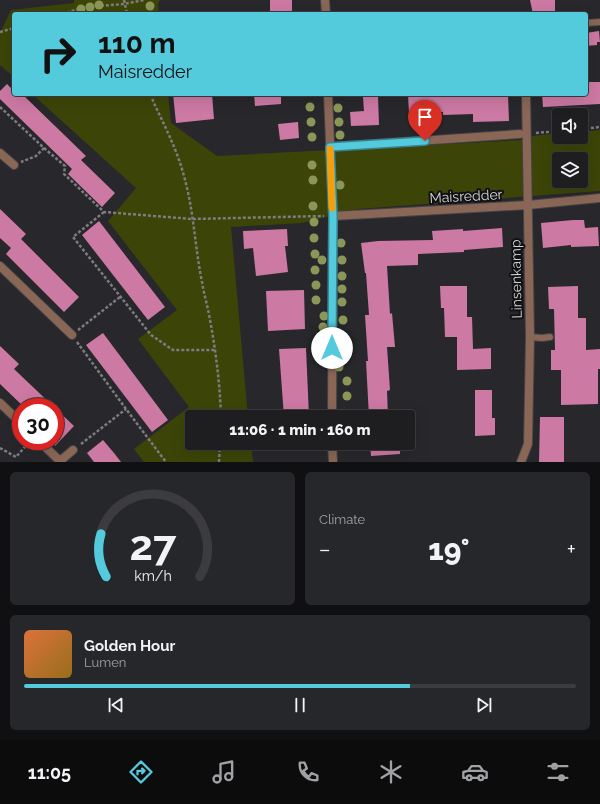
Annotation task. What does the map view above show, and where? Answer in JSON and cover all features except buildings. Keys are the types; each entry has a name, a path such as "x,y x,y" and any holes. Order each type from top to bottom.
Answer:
{"street":[{"path":"325,0 326,12"},
{"path":"328,96 333,216 332,410"},
{"name":"Linsenkamp","path":"521,462 528,444 530,337 526,96"},
{"path":"330,147 520,134"},
{"path":"0,153 14,165"},
{"name":"Maisredder","path":"333,216 528,205 600,198"},
{"path":"0,266 72,335"},
{"path":"0,403 12,414"},
{"path":"48,450 60,461 73,450"},
{"path":"332,450 333,462"}],"lane":[{"path":"588,23 600,22"},
{"path":"530,337 550,337"}],"path":[{"path":"124,0 126,12"},
{"path":"69,12 85,7 124,4 144,0"},
{"path":"0,32 12,29"},
{"path":"152,96 175,146 185,180 215,350 220,386 221,410"},
{"path":"0,107 65,166 64,174 104,212 192,219 333,216"},
{"path":"588,128 600,127"},
{"path":"532,133 552,132"},
{"path":"14,165 36,156 44,148"},
{"path":"104,212 73,237 151,336 172,350 215,350"},
{"path":"120,297 72,335 126,410 166,462"},
{"path":"73,450 126,410"},
{"path":"0,448 16,457 23,450"},
{"path":"219,462 220,450"}],"green space":[{"path":"74,0 160,0 158,4 159,12 12,12 12,75 0,65 0,33 11,10 74,3"},
{"path":"34,96 168,96 171,123 217,156 523,140 533,136 552,134 552,144 588,144 588,131 600,130 600,191 358,209 302,223 231,227 247,410 185,410 189,407 138,339 177,310 108,221 136,188"},
{"path":"185,410 185,450 252,450 253,462 144,462 134,449"}],"slow traffic":[{"path":"330,149 332,208"}],"route":[{"path":"332,348 333,216 330,147 425,141"}]}
